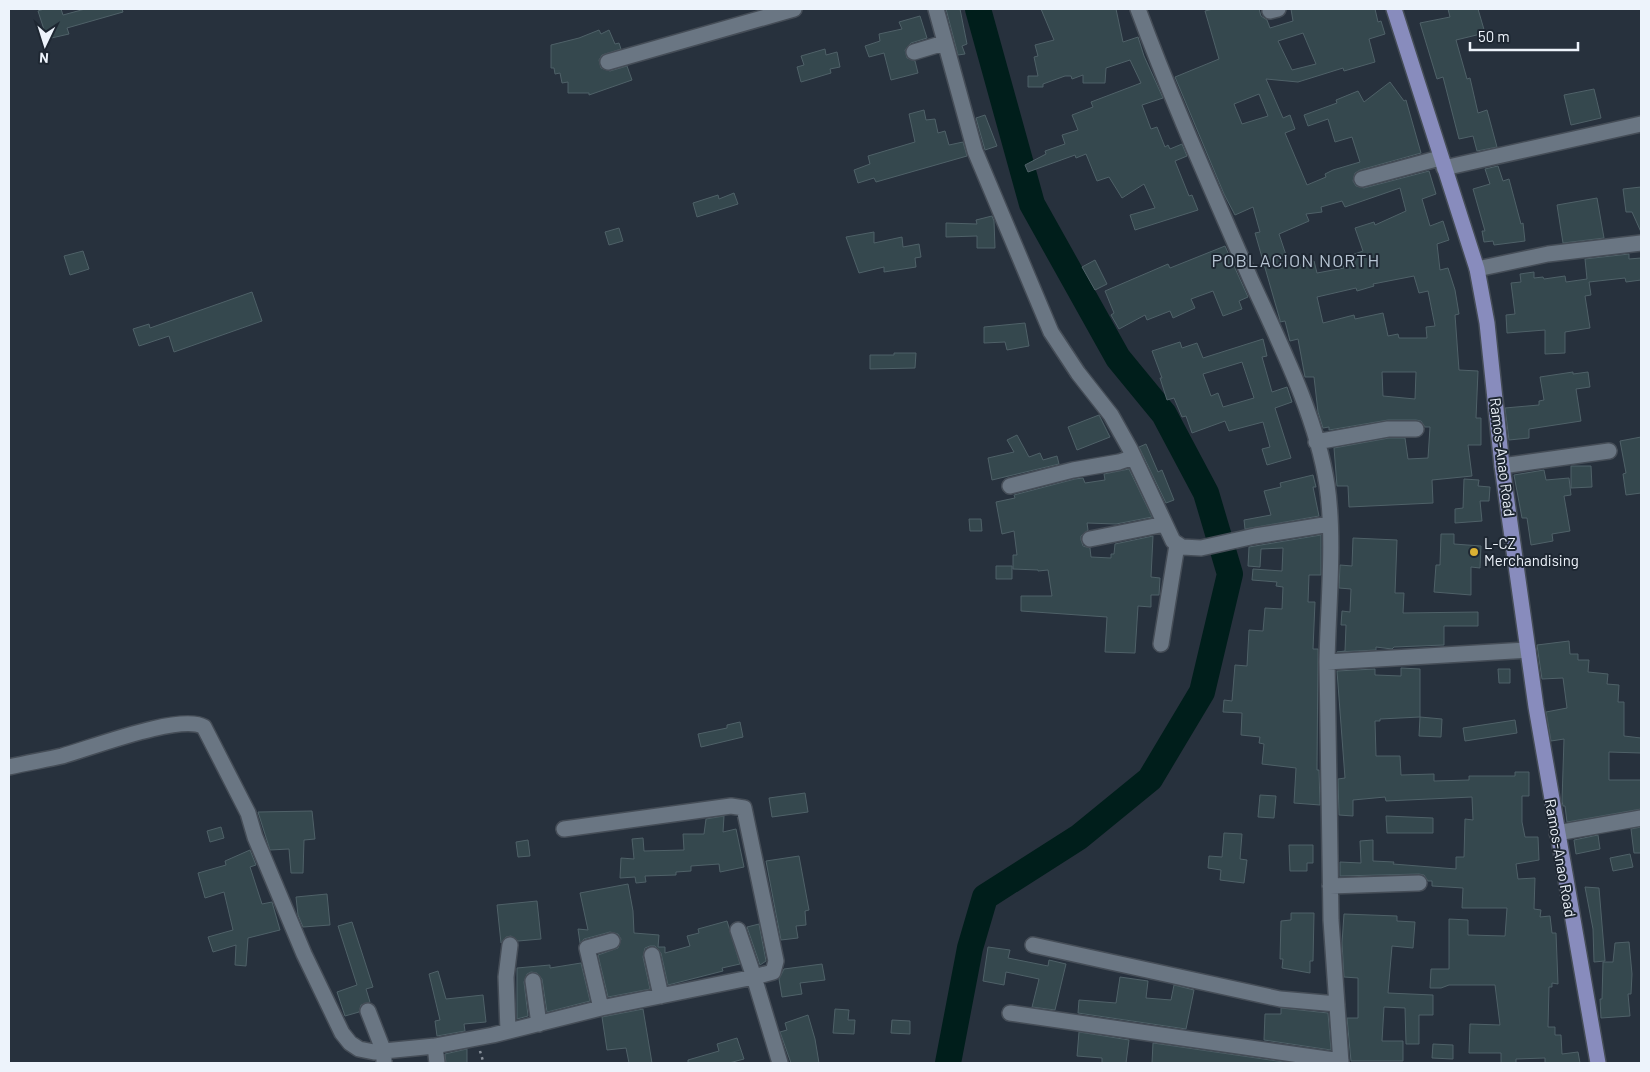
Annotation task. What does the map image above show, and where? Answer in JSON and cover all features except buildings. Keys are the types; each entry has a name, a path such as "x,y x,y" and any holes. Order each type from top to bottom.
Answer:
{"main road":[{"name":"Ramos-Anao Road","path":"1394,9 1477,269 1487,323 1502,466 1528,650 1556,833 1598,1063"}],"street":[{"path":"608,62 794,9"},
{"path":"936,9 975,151 1051,332 1078,373 1111,415 1134,456 1165,524 1177,545 1161,644"},
{"path":"1010,1013 1341,1062 1330,886 1326,662 1330,524 1327,486 1316,442 1281,347 1166,83 1138,9"},
{"path":"914,52 944,43"},
{"path":"1362,179 1641,124"},
{"path":"1477,269 1548,254 1641,243"},
{"path":"1316,442 1388,429 1416,429"},
{"path":"1502,466 1609,451"},
{"path":"1010,486 1073,470 1119,462 1134,456"},
{"path":"1090,538 1165,524"},
{"path":"1177,545 1201,548 1229,540 1330,524"},
{"path":"1326,662 1528,650"},
{"path":"9,767 62,756 132,734 198,722 204,727 248,812 255,837 304,954 342,1033 350,1043 359,1049 384,1057 508,1031 601,1008 773,972 776,961 744,808 730,806 564,829"},
{"path":"1556,833 1641,818"},
{"path":"1330,886 1419,883"},
{"path":"738,930 780,1063"},
{"path":"601,1008 587,948 612,941"},
{"path":"508,1031 506,977 510,945"},
{"path":"1033,945 1280,999 1337,1004"},
{"path":"652,955 661,996"},
{"path":"533,981 539,1024"},
{"path":"368,1011 384,1057"},
{"path":"435,1046 437,1063"}],"waterway":[{"path":"948,1063 970,948 985,897 1079,837 1150,779 1202,692 1230,574 1206,493 1164,414 1118,358 1032,204 978,9"}],"place":[{"name":"L-CZ Merchandising","path":"1474,552"}],"district":[{"name":"POBLACION NORTH","path":"1296,260"}]}
